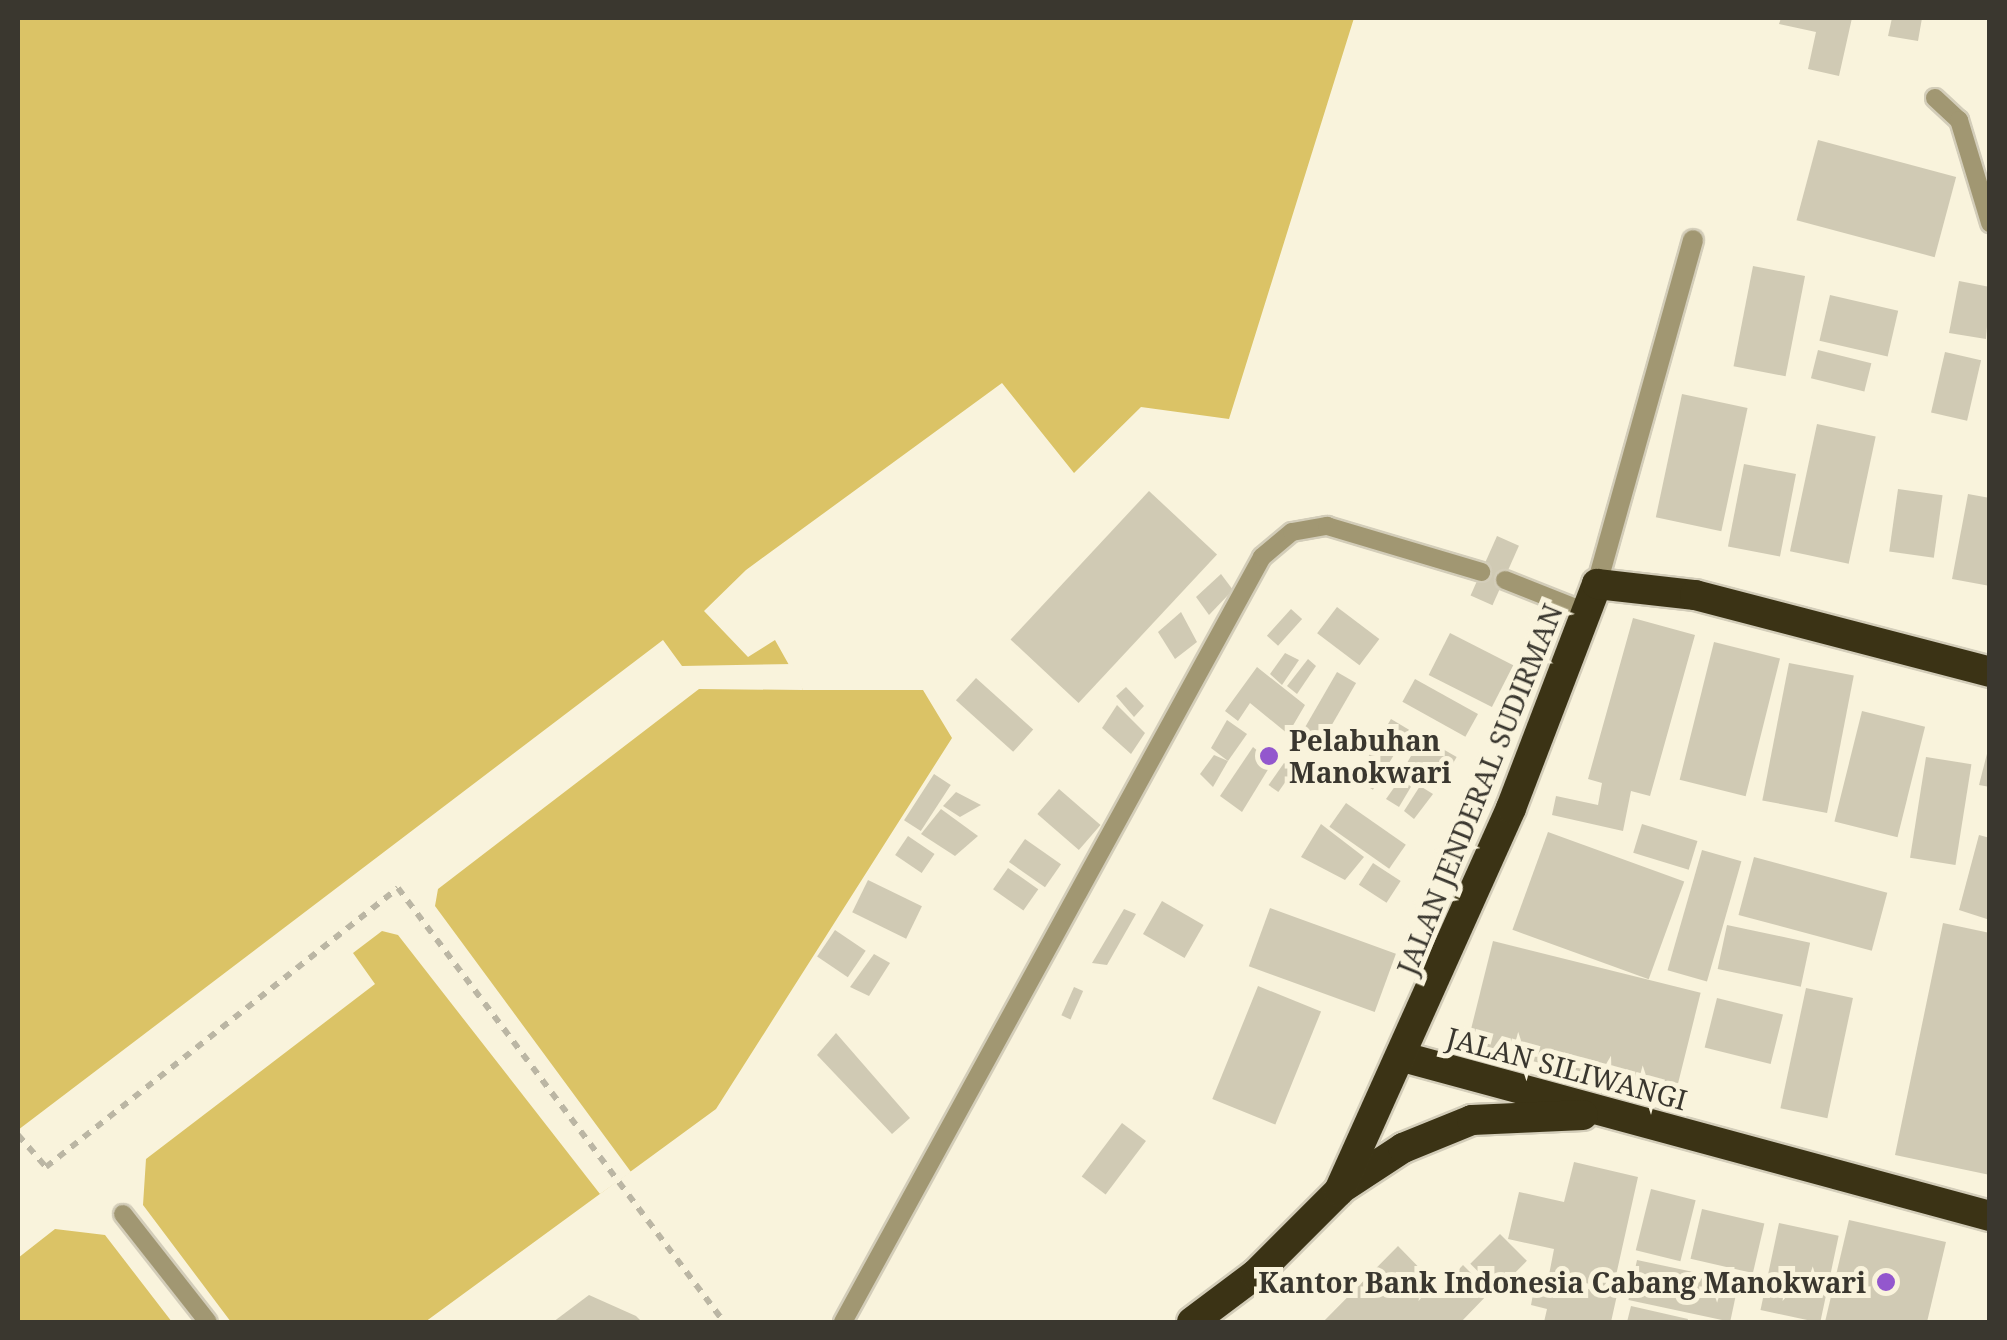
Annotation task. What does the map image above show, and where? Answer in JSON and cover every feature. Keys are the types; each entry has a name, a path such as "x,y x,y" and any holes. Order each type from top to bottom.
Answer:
{"highway":[{"name":"JALAN JENDERAL SUDIRMAN","path":"1403,1057 1591,598 1695,595 1990,672"},
{"name":"JALAN SILIWANGI","path":"1192,1322 1256,1274 1339,1191 1403,1057 1990,1216"},
{"path":"1339,1191 1403,1148 1472,1120 1616,1115"}],"street":[{"path":"1591,598 1693,240"}],"lane":[{"path":"1934,98 1959,120 1990,222"},
{"path":"844,1322 1262,557 1292,532 1327,526 1481,572"},
{"path":"1504,580 1591,598"},
{"path":"123,1214 208,1322"}],"path":[{"path":"18,1136 46,1167 398,888 724,1322"}],"shaded area":[{"path":"18,18 1354,18 1229,419 1141,407 1074,473 1002,383 746,570 704,611 748,657 775,640 803,690 923,690 952,738 716,1109 425,1322 18,1322"}],"pier":[{"path":"663,640 682,666 793,664 803,690 699,689 438,889 435,906 631,1172 600,1194 398,935 382,931 353,953 375,984 146,1159 143,1205 231,1322 172,1322 105,1235 55,1229 18,1258 18,1130"}],"building":[{"path":"1781,18 1852,18 1839,76 1808,69 1816,32 1779,24"},
{"path":"1892,18 1922,18 1918,41 1888,36"},
{"path":"1818,140 1956,177 1935,257 1797,220"},
{"path":"1753,266 1805,276 1786,376 1734,366"},
{"path":"1959,281 1990,287 1986,339 1949,333"},
{"path":"1830,295 1898,311 1888,357 1819,341"},
{"path":"1818,350 1871,363 1864,391 1811,378"},
{"path":"1945,352 1981,360 1967,421 1931,412"},
{"path":"1682,394 1748,408 1721,531 1656,517"},
{"path":"1817,424 1876,436 1849,564 1790,551"},
{"path":"1744,464 1796,474 1780,557 1728,546"},
{"path":"1898,489 1943,495 1934,558 1889,551"},
{"path":"1149,491 1217,554 1079,703 1011,639"},
{"path":"1968,494 1990,498 1990,586 1952,579"},
{"path":"1497,536 1519,546 1492,605 1471,595"},
{"path":"1221,574 1233,590 1209,615 1196,597"},
{"path":"1337,607 1379,639 1359,665 1317,633"},
{"path":"1291,609 1302,619 1278,646 1267,636"},
{"path":"1181,612 1197,642 1175,659 1158,632"},
{"path":"1633,618 1695,635 1650,796 1631,791 1623,831 1552,815 1556,796 1598,805 1602,783 1588,779"},
{"path":"1450,633 1513,665 1492,707 1429,675"},
{"path":"1714,642 1780,658 1746,796 1680,780"},
{"path":"1285,653 1299,660 1282,685 1270,674"},
{"path":"1308,659 1316,666 1297,694 1287,686"},
{"path":"1789,663 1854,676 1827,813 1762,800"},
{"path":"1257,667 1305,705 1288,734 1250,703 1238,721 1225,711"},
{"path":"1337,672 1356,683 1320,745 1301,734"},
{"path":"976,678 1033,730 1013,752 956,700"},
{"path":"1415,679 1478,714 1465,737 1402,702"},
{"path":"1126,687 1144,706 1134,717 1116,696"},
{"path":"1117,705 1145,733 1131,754 1102,728"},
{"path":"1862,711 1925,727 1897,837 1834,822"},
{"path":"1391,719 1409,730 1373,790 1355,779"},
{"path":"1227,720 1247,734 1228,761 1211,748"},
{"path":"1422,737 1457,757 1439,788 1404,768"},
{"path":"1990,742 1990,787 1979,785"},
{"path":"1253,747 1272,763 1242,812 1220,796"},
{"path":"1214,755 1228,761 1213,787 1200,774"},
{"path":"1926,757 1971,764 1955,865 1910,858"},
{"path":"1284,763 1294,770 1278,792 1269,785"},
{"path":"934,774 951,785 921,831 904,820"},
{"path":"1403,775 1415,780 1399,807 1386,799"},
{"path":"1420,786 1433,794 1414,819 1404,811"},
{"path":"1059,789 1101,825 1079,850 1037,814"},
{"path":"956,792 981,805 960,817 943,806"},
{"path":"1346,803 1406,845 1389,869 1329,827"},
{"path":"941,809 978,836 955,856 921,834"},
{"path":"1321,824 1364,857 1345,880 1301,857"},
{"path":"1642,824 1697,841 1689,870 1633,853"},
{"path":"1548,832 1684,882 1649,979 1512,930"},
{"path":"1979,835 1990,838 1990,920 1959,910"},
{"path":"908,836 935,854 922,873 895,855"},
{"path":"1025,839 1061,864 1045,887 1009,862"},
{"path":"1702,850 1741,861 1707,981 1668,970"},
{"path":"1754,857 1887,893 1872,951 1738,915"},
{"path":"1373,863 1401,881 1387,903 1359,885"},
{"path":"1008,868 1038,889 1023,911 993,889"},
{"path":"868,880 922,906 906,939 852,912"},
{"path":"1162,901 1204,925 1185,958 1143,934"},
{"path":"1270,908 1396,954 1375,1012 1249,966"},
{"path":"1124,909 1136,914 1107,965 1092,963"},
{"path":"1943,923 1990,933 1990,1175 1895,1155"},
{"path":"1727,925 1810,943 1801,987 1718,969"},
{"path":"835,930 866,951 848,977 817,957"},
{"path":"1493,941 1701,993 1675,1097 1467,1045"},
{"path":"874,954 890,963 869,996 850,987"},
{"path":"1258,986 1321,1011 1275,1125 1212,1099"},
{"path":"1074,987 1083,991 1071,1019 1061,1015"},
{"path":"1806,988 1853,998 1827,1118 1780,1108"},
{"path":"1717,998 1783,1014 1771,1064 1705,1047"},
{"path":"836,1033 910,1118 892,1134 817,1055"},
{"path":"1122,1123 1146,1141 1106,1195 1082,1177"},
{"path":"1574,1162 1638,1177 1613,1289 1549,1275 1554,1249 1508,1239 1519,1192 1564,1202"},
{"path":"1651,1189 1696,1200 1680,1261 1636,1250"},
{"path":"1702,1209 1764,1223 1753,1273 1691,1259"},
{"name":"Kantor Bank Indonesia Cabang Manokwari","path":"1849,1220 1946,1242 1927,1322 1825,1322"},
{"path":"1779,1223 1839,1236 1820,1322 1760,1310"},
{"path":"1500,1234 1527,1261 1497,1291 1470,1264"},
{"path":"1398,1246 1440,1289 1463,1265 1490,1292 1461,1322 1323,1322"},
{"path":"1637,1260 1739,1282 1730,1322 1628,1300"},
{"path":"1536,1278 1617,1295 1611,1322 1544,1322 1547,1309 1531,1305"},
{"path":"589,1295 636,1316 642,1322 553,1322"},
{"path":"1631,1306 1688,1319 1627,1322"}],"place":[{"name":"Pelabuhan Manokwari","path":"1269,756"},
{"name":"Kantor Bank Indonesia Cabang Manokwari","path":"1886,1282"}]}
